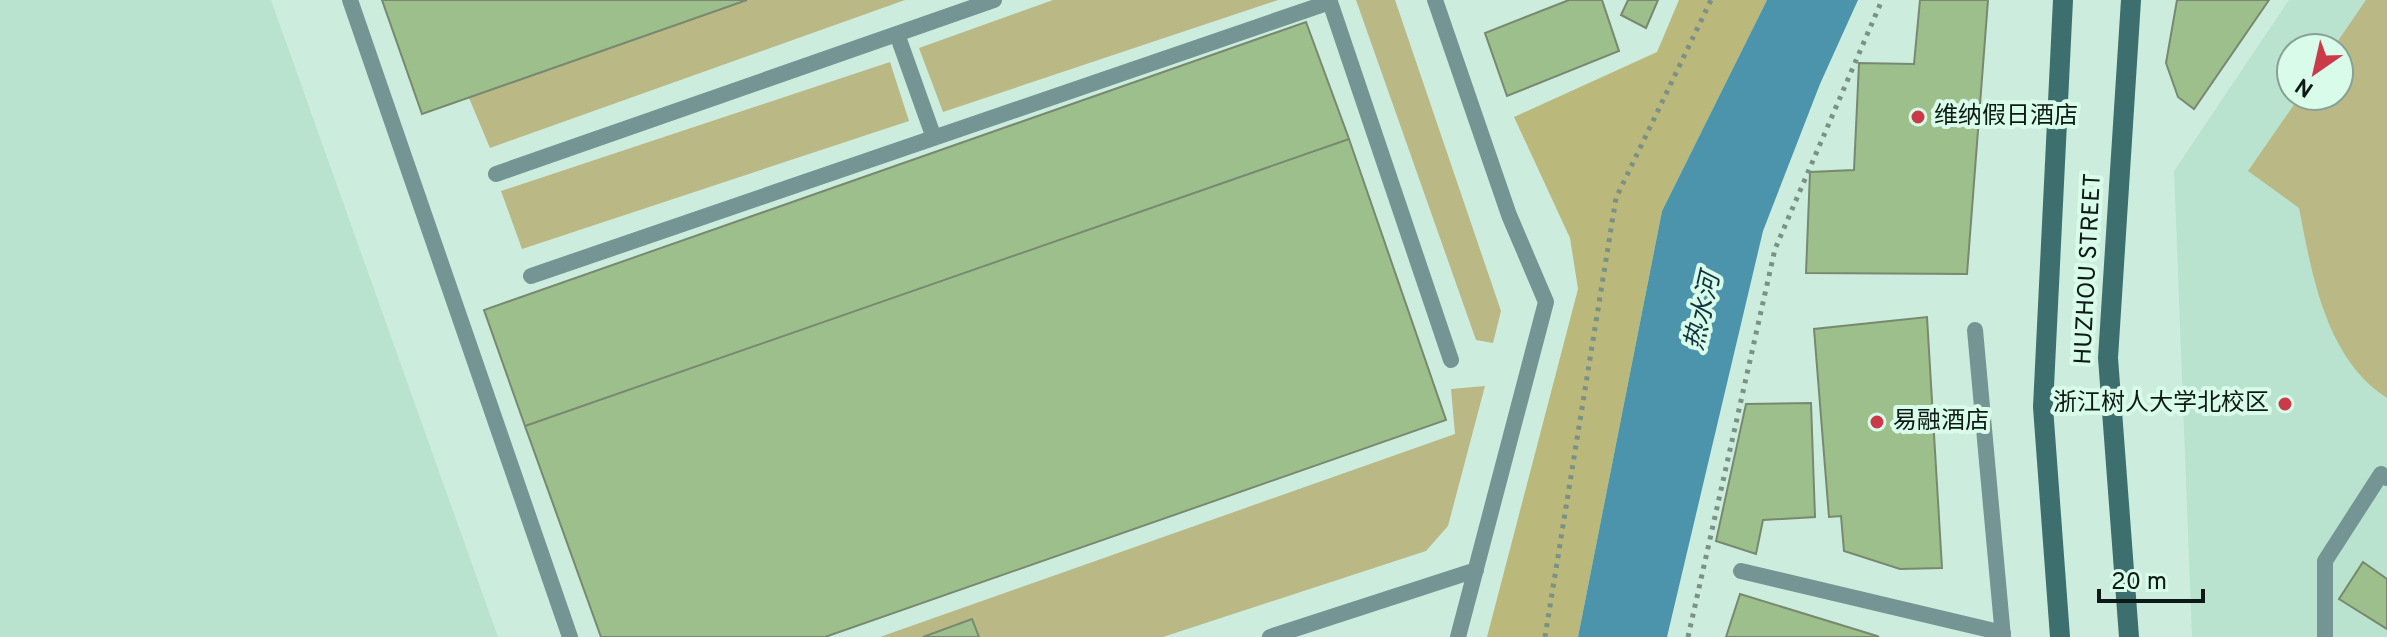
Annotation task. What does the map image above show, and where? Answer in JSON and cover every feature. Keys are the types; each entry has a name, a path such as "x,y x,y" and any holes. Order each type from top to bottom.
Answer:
{"main road":[{"name":"HUZHOU STREET","path":"2060,637 2043,407 2063,0"},
{"name":"HUZHOU STREET","path":"2129,637 2108,358 2131,0"}],"lane":[{"path":"350,0 570,637"},
{"path":"496,174 994,0"},
{"path":"1435,0 1509,215 1546,302 1458,637"},
{"path":"531,276 1330,2 1451,360"},
{"path":"897,34 934,138"},
{"path":"1741,571 2003,635 1975,330"},
{"path":"2325,637 2325,561 2381,474 2387,478"},
{"path":"1270,637 1476,570"}],"path":[{"path":"1545,637 1616,198 1711,0"},
{"path":"1688,637 1775,249 1882,0"}],"shaded area":[{"path":"0,0 271,0 498,637 0,637"},
{"path":"747,0 905,0 490,148 469,98"},
{"path":"1053,0 1278,0 943,112 919,48"},
{"path":"1356,0 1395,0 1501,311 1493,343 1476,340"},
{"path":"1679,0 1767,0 1662,211 1578,637 1487,637 1578,289 1570,238 1514,117 1657,52"},
{"name":"浙江树人大学北校区","path":"2289,0 2387,0 2387,637 2192,637 2174,171"},
{"path":"2366,0 2387,0 2387,398 2366,381 2335,338 2316,287 2299,208 2248,171 2289,112 2355,112 2355,32 2344,32"},
{"path":"890,62 909,121 522,249 501,191"},
{"path":"1485,386 1448,526 1426,551 1163,637 880,637 1455,434 1451,389"}],"water":[{"name":"热水河","path":"1767,0 1858,0 1820,84 1763,231 1667,637 1578,637 1662,211"}],"building":[{"path":"382,0 747,0 422,114"},
{"path":"1569,0 1602,0 1619,51 1507,96 1485,33"},
{"path":"1628,0 1658,0 1646,28 1621,15"},
{"name":"维纳假日酒店","path":"1920,0 1988,0 1967,274 1806,273 1810,172 1854,170 1859,63 1914,64"},
{"path":"2177,0 2269,0 2194,109 2178,97 2166,63"},
{"path":"1306,22 1349,139 525,426 484,310"},
{"path":"1349,139 1446,420 825,637 601,637 525,426"},
{"name":"易融酒店","path":"1927,317 1942,568 1900,569 1844,551 1841,516 1829,517 1814,329"},
{"path":"1811,403 1815,517 1763,520 1756,554 1716,541 1746,404"},
{"path":"2363,562 2387,579 2387,629 2339,599"},
{"path":"1740,594 1877,636 1879,637 1726,637"},
{"path":"972,619 979,637 923,637"}],"place":[{"name":"维纳假日酒店","path":"1918,117"},
{"name":"浙江树人大学北校区","path":"2285,404"},
{"name":"易融酒店","path":"1877,422"}]}
